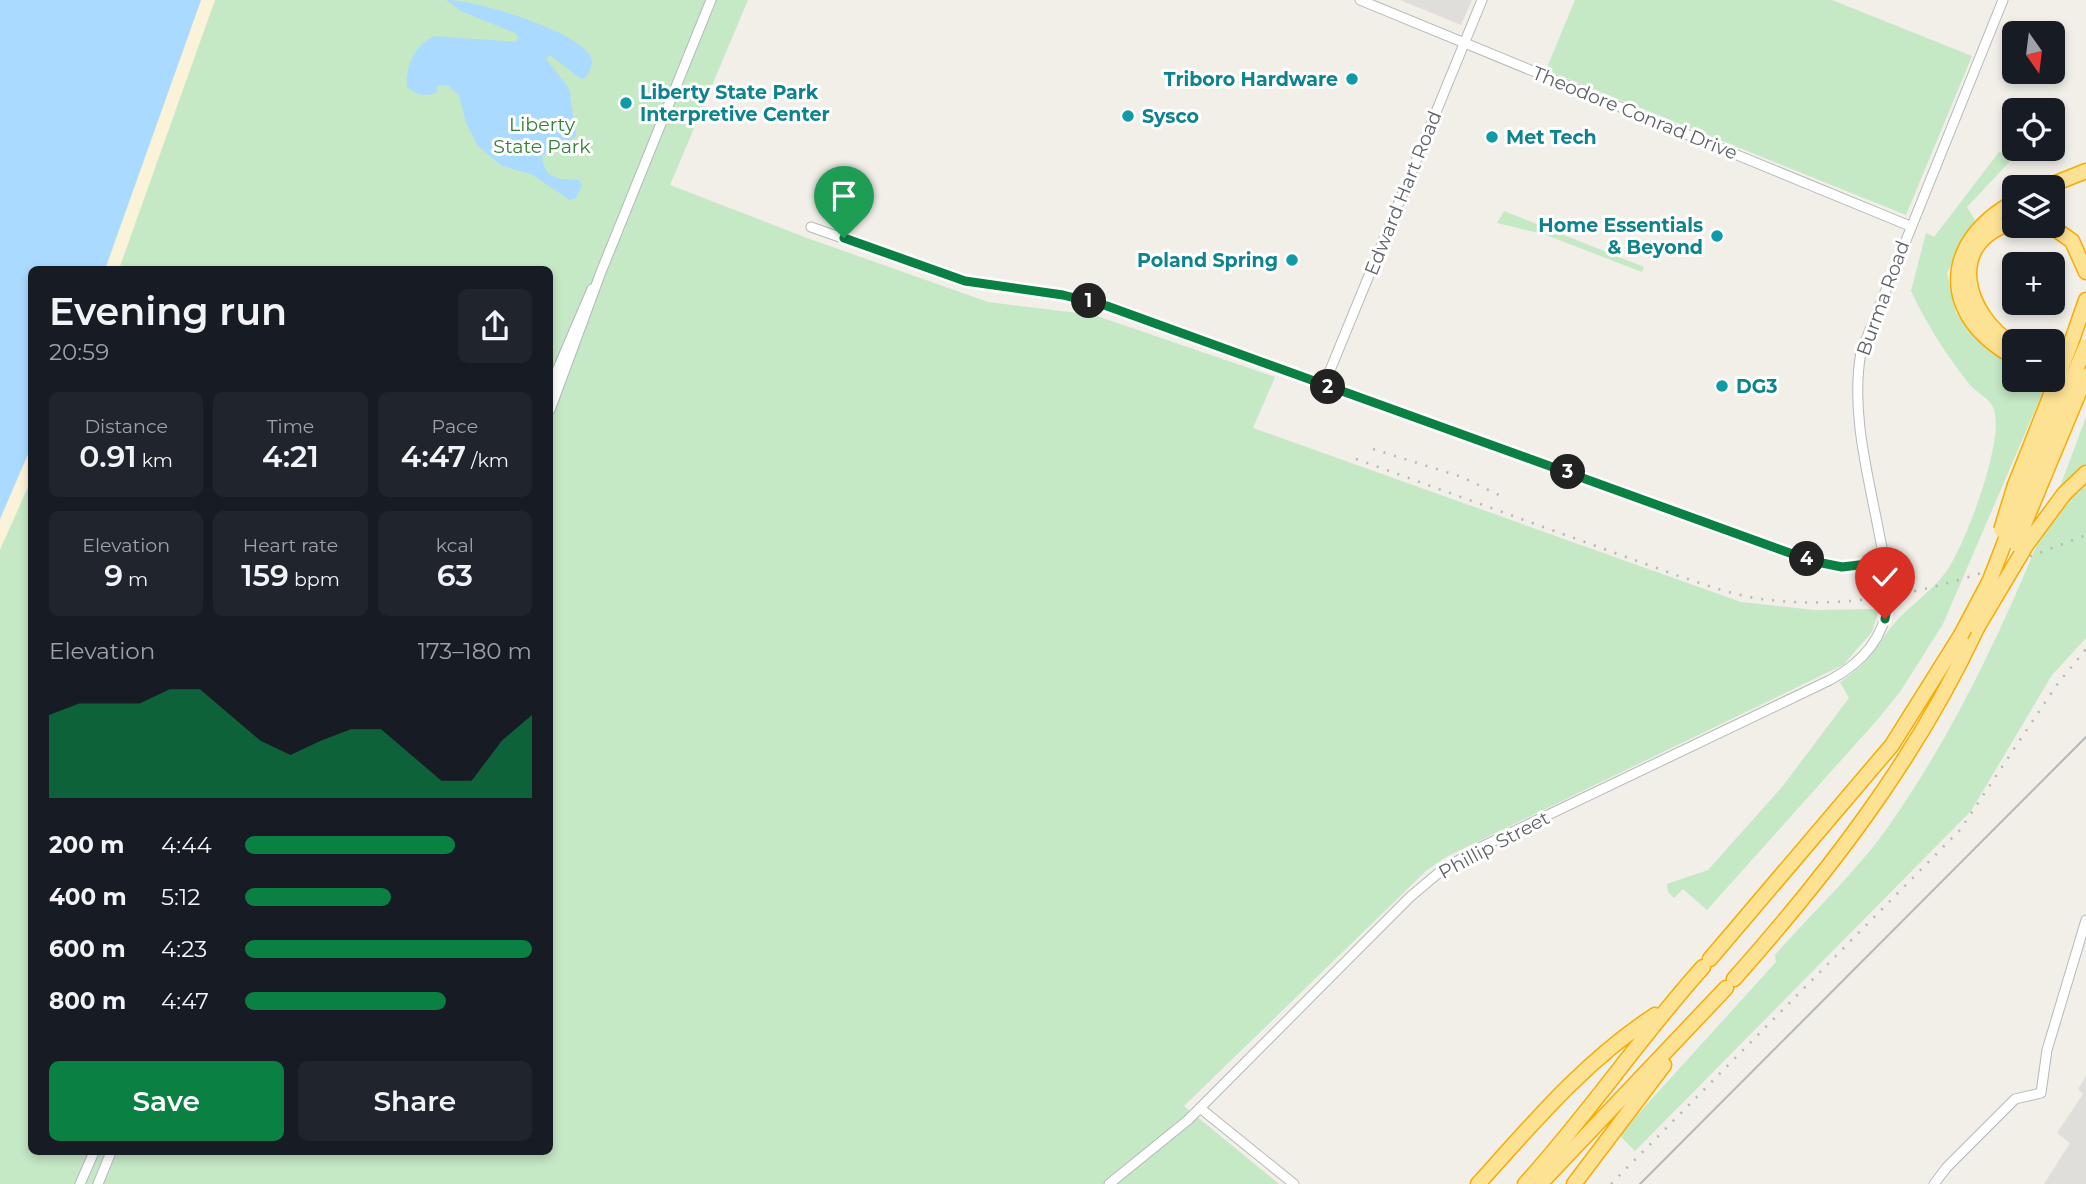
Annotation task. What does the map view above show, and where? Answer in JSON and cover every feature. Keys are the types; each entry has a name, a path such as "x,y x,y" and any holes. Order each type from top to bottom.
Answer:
{"highway":[{"path":"2065,179 2086,171"},
{"path":"2002,210 1973,236 1960,261 1957,280 1963,306 1972,321 1989,341 2002,349"},
{"path":"2002,228 1981,243 1970,264 1968,279 1970,295 1980,316 2002,335"},
{"path":"2065,234 2076,247 2086,272"},
{"path":"1977,628 2025,490 2081,345 2086,300"},
{"path":"1525,1184 1569,1134 1665,1009 1881,759 1941,668 1997,563 2062,399 2086,374 2065,367"},
{"path":"2065,377 2086,382"},
{"path":"1540,1184 1687,1031 1800,903 1878,800 1931,718 1977,628 2027,544 2064,494 2086,473"},
{"path":"1478,1184 1530,1125 1596,1059 1665,1009"},
{"path":"1574,1184 1687,1031"}],"street":[{"path":"553,402 601,272 711,0"},
{"name":"Theodore Conrad Drive","path":"1360,0 1910,226"},
{"name":"Edward Hart Road","path":"1324,386 1482,0"},
{"name":"Burma Road","path":"1888,605 1857,383 1864,342 2003,2"},
{"path":"811,227 965,281 1063,295 1107,306 1812,561 1842,567 1884,562"},
{"path":"553,380 601,272"},
{"name":"Phillip Street","path":"1109,1184 1153,1151 1200,1108 1410,897 1442,870 1479,848 1842,674 1868,652 1880,631 1888,605"},
{"path":"1934,1184 1947,1167 2015,1099 2040,1093 2047,1050 2086,920"},
{"path":"1200,1108 1294,1184"},
{"path":"80,1184 93,1155"},
{"path":"98,1184 110,1155"}],"shaded area":[{"path":"1400,0 1472,0 1461,25"},
{"path":"2086,1076 2086,1184 2044,1184 2070,1143 2057,1133 2083,1094 2078,1089"}],"green space":[{"name":"Liberty State Park","path":"201,0 748,0 670,185 807,238 988,302 1094,315 1275,377 1253,428 1741,602 1814,610 1879,609 1872,632 1843,665 1446,857 1426,871 1184,1106 1279,1184 0,1184 0,519 28,454 28,1155 553,1155 553,266 106,266"},
{"path":"1575,0 1832,0 1972,56 1906,215 1546,70"},
{"path":"1999,152 2002,153 2002,161 2010,161 1967,207 1975,220 1947,273 1956,313 1986,347 2002,356 2002,392 2043,392 1943,624 1900,692 1707,910 1683,889 1674,898 1668,892 1667,884 1708,870 1782,787 1849,698 1840,682 1865,662 1899,618 1946,572 1973,516 1989,465 1996,422 1993,407 1970,385 1953,363 1911,291 1926,233 1934,237"},
{"path":"1504,211 1644,267 1642,272 1546,235 1497,223"},
{"path":"2086,417 2086,638 2052,675 1971,811 1635,1151 1619,1135 1776,962 1775,955 1876,843 1919,780 1975,681 2000,629 2046,523"}],"sand":[{"path":"201,0 215,0 120,266 106,266"},
{"path":"28,454 28,487 0,550 0,519"}],"water":[{"path":"0,0 201,0 106,266 28,266 28,454 0,519"},
{"path":"446,0 479,5 547,27 582,47 591,57 590,70 586,77 581,79 550,55 546,59 569,88 576,136 542,156 546,170 554,177 579,180 582,185 576,198 570,200 531,174 502,166 478,146 466,123 459,95 447,85 438,86 436,93 428,95 407,87 413,57 421,45 434,36 516,42 519,38 515,33 461,11"}],"tram line":[{"path":"1640,1184 2086,737"}],"railway":[{"path":"1373,449 1462,477 1501,496"},
{"path":"1356,459 1673,574 1755,598 1841,602 1883,597 1965,578 2086,535"},
{"path":"1611,1184 1960,830 2056,686 2086,649"}],"place":[{"name":"Triboro Hardware","path":"1352,79"},
{"name":"Liberty State Park Interpretive Center","path":"626,103"},
{"name":"Sysco","path":"1128,116"},
{"name":"Met Tech","path":"1492,137"},
{"name":"Home Essentials & Beyond","path":"1717,236"},
{"name":"Poland Spring","path":"1292,260"},
{"name":"DG3","path":"1722,386"}],"route":[{"path":"844,238 965,281 1063,295 1107,306 1828,566 1884,562 1889,597 1885,619"}]}
